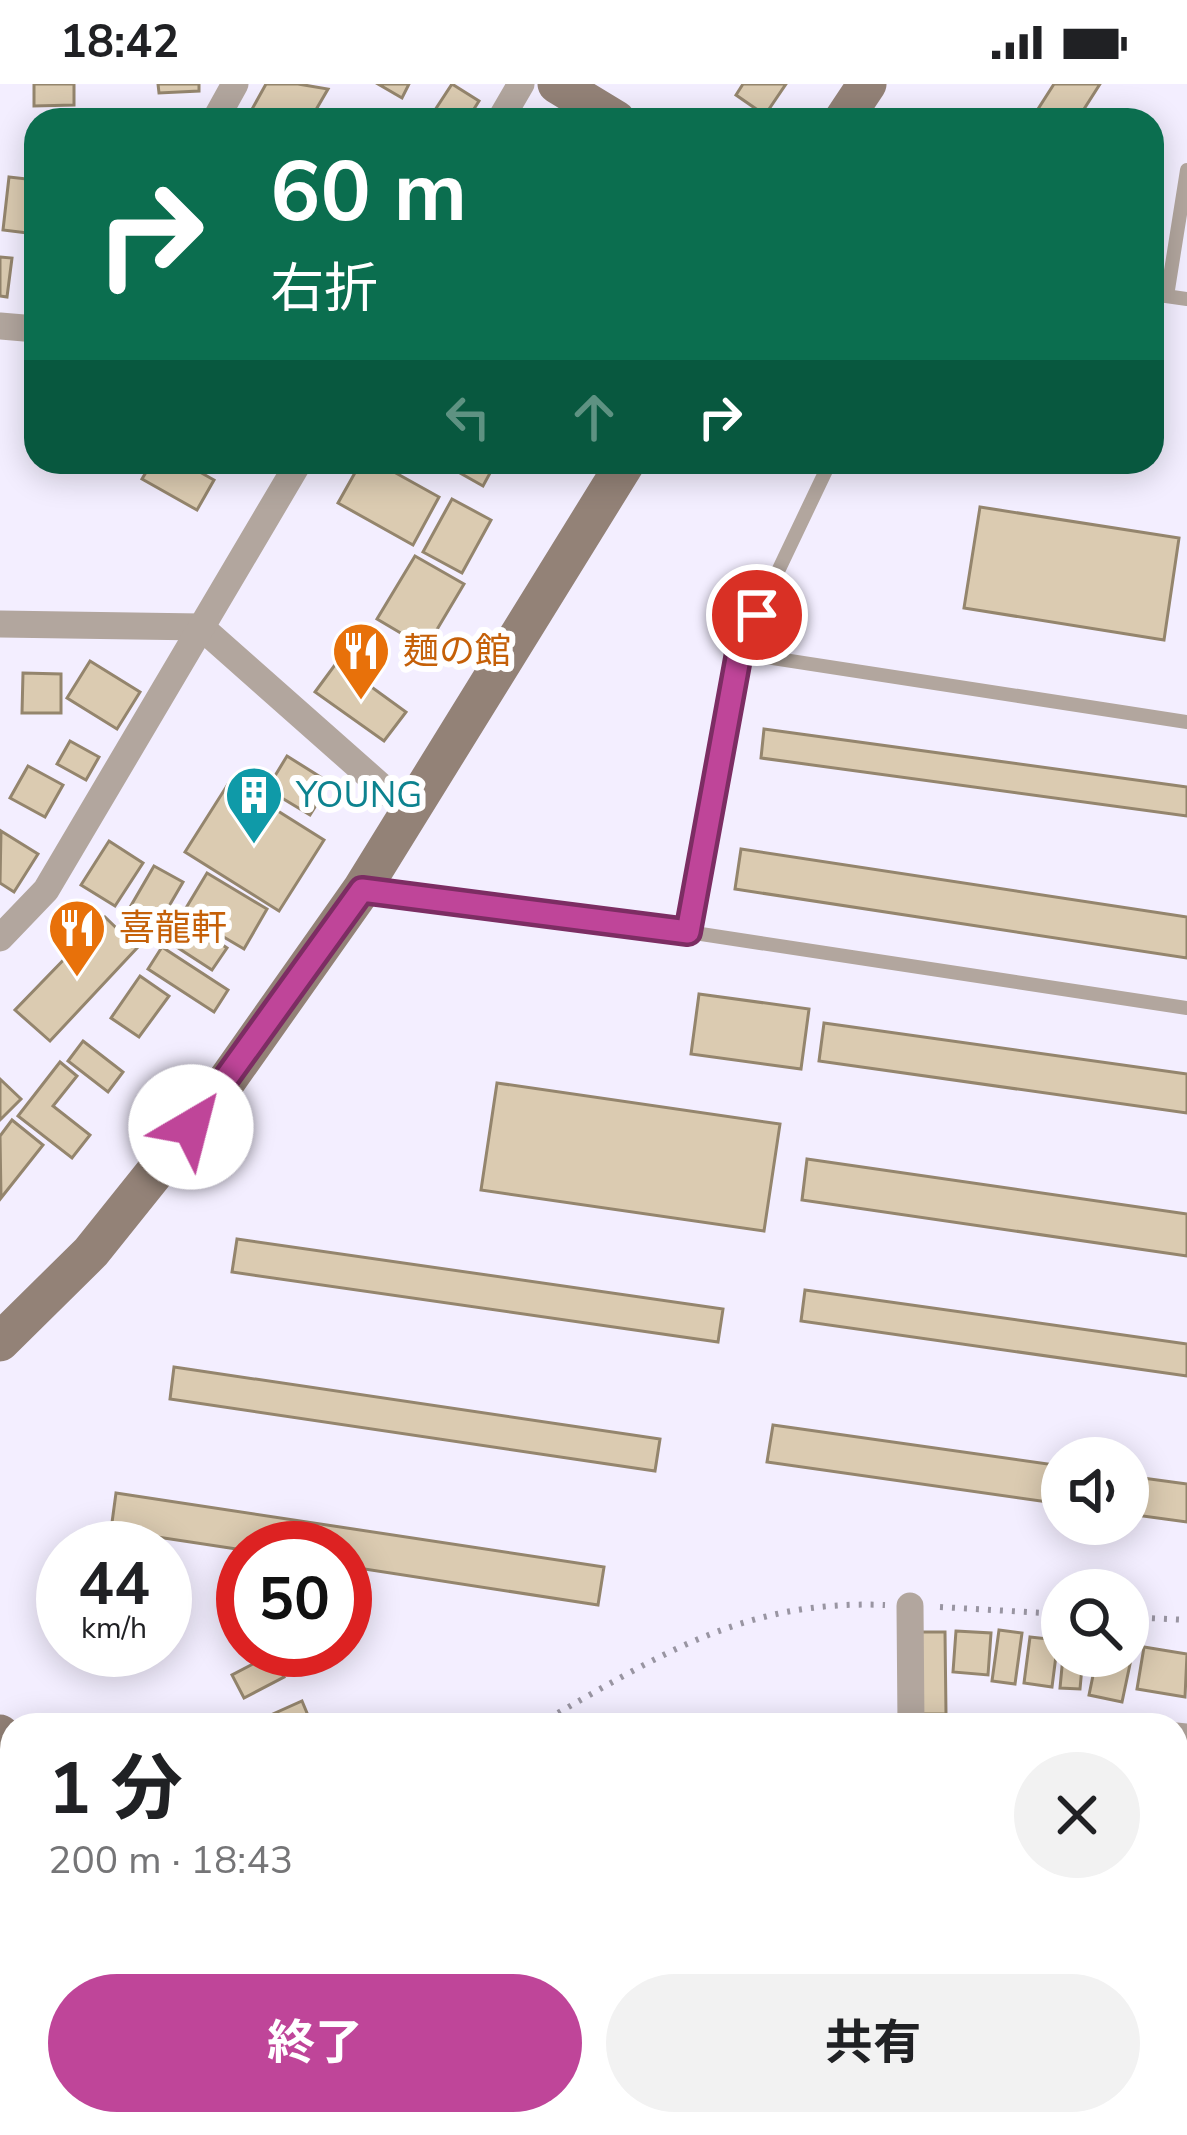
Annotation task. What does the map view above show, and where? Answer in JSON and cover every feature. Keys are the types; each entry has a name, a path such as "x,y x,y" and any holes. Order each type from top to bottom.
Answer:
{"main road":[{"path":"557,84 596,108"},
{"path":"0,1342 105,1235 216,1096 362,890 619,474"}],"street":[{"path":"0,938 46,890 292,474"},
{"path":"0,624 201,627 410,812"},
{"path":"910,1606 910,1713"}],"lane":[{"path":"1164,276 1187,170"},
{"path":"688,932 739,653 824,474"},
{"path":"739,653 1187,722"},
{"path":"362,890 688,932 1187,1008"}],"path":[{"path":"559,1713 714,1630 797,1610 859,1604 1041,1612"},
{"path":"1149,1618 1187,1620"}],"building":[{"path":"34,84 74,84 74,105 34,106"},
{"path":"158,84 199,84 199,91 159,93"},
{"path":"266,84 328,89 317,108 253,108"},
{"path":"378,84 409,84 402,98"},
{"path":"452,84 479,101 475,108 436,108"},
{"path":"743,84 786,84 770,108 755,108 736,95"},
{"path":"1054,84 1100,84 1085,108 1039,108"},
{"path":"9,177 24,179 24,233 3,230"},
{"path":"0,257 12,258 7,297 0,296"},
{"path":"145,474 203,474 214,480 197,510 142,479"},
{"path":"354,474 398,474 439,497 413,545 338,503"},
{"path":"462,474 490,474 483,486"},
{"path":"452,499 491,520 462,573 423,552"},
{"path":"980,507 1179,538 1164,640 964,608"},
{"path":"415,556 464,584 426,648 377,619"},
{"path":"90,661 140,692 117,729 67,698"},
{"name":"麺の館","path":"337,662 406,712 384,741 315,692"},
{"path":"23,673 61,674 61,713 22,713"},
{"path":"764,729 1187,787 1187,816 761,758"},
{"path":"70,741 99,757 86,780 57,764"},
{"path":"287,756 330,783 310,815 267,789"},
{"path":"28,766 63,785 45,817 10,798"},
{"name":"YOUNG","path":"230,781 324,840 279,911 185,852"},
{"path":"1,831 38,854 14,892 0,883"},
{"path":"109,841 143,863 115,906 81,885"},
{"path":"741,849 1187,917 1187,958 735,889"},
{"path":"154,866 183,882 158,925 129,909"},
{"path":"207,873 267,909 244,949 183,913"},
{"name":"喜龍軒","path":"105,917 137,948 50,1041 15,1010"},
{"path":"184,919 227,948 212,970 169,942"},
{"path":"162,947 228,990 214,1012 148,969"},
{"path":"140,976 169,996 139,1037 111,1018"},
{"path":"699,994 809,1009 801,1069 691,1054"},
{"path":"824,1023 1187,1074 1187,1113 819,1061"},
{"path":"83,1041 123,1072 108,1092 68,1061"},
{"path":"60,1062 77,1076 53,1106 90,1135 72,1158 18,1116"},
{"path":"0,1079 21,1099 0,1120"},
{"path":"497,1083 780,1124 764,1231 481,1190"},
{"path":"12,1120 43,1145 1,1198 0,1136"},
{"path":"807,1159 1187,1214 1187,1256 802,1200"},
{"path":"237,1239 723,1309 718,1342 232,1272"},
{"path":"805,1290 1187,1344 1187,1376 801,1321"},
{"path":"174,1367 660,1439 655,1471 170,1399"},
{"path":"773,1425 1041,1463 1041,1501 767,1462"},
{"path":"1149,1479 1187,1484 1187,1522 1149,1517"},
{"path":"116,1493 301,1521 216,1521 216,1546 192,1542 192,1521 112,1521"},
{"path":"372,1532 604,1567 598,1605 372,1570"},
{"path":"999,1630 1022,1633 1015,1684 992,1681"},
{"path":"956,1631 991,1633 988,1675 953,1672"},
{"path":"921,1632 945,1632 946,1713 921,1713"},
{"path":"1030,1637 1041,1638 1041,1677 1053,1677 1052,1687 1024,1683"},
{"path":"1149,1648 1187,1654 1185,1697 1137,1689 1139,1677 1149,1677"},
{"path":"233,1677 284,1677 244,1698"},
{"path":"1061,1677 1081,1677 1080,1689 1060,1688"},
{"path":"1093,1677 1127,1677 1122,1702 1089,1695"},
{"path":"302,1701 307,1713 275,1713"}],"place":[{"name":"麺の館","path":"361,702"},
{"name":"YOUNG","path":"254,846"},
{"name":"喜龍軒","path":"77,979"}],"route":[{"path":"191,1127 362,890 688,932 739,653 757,615"}]}
